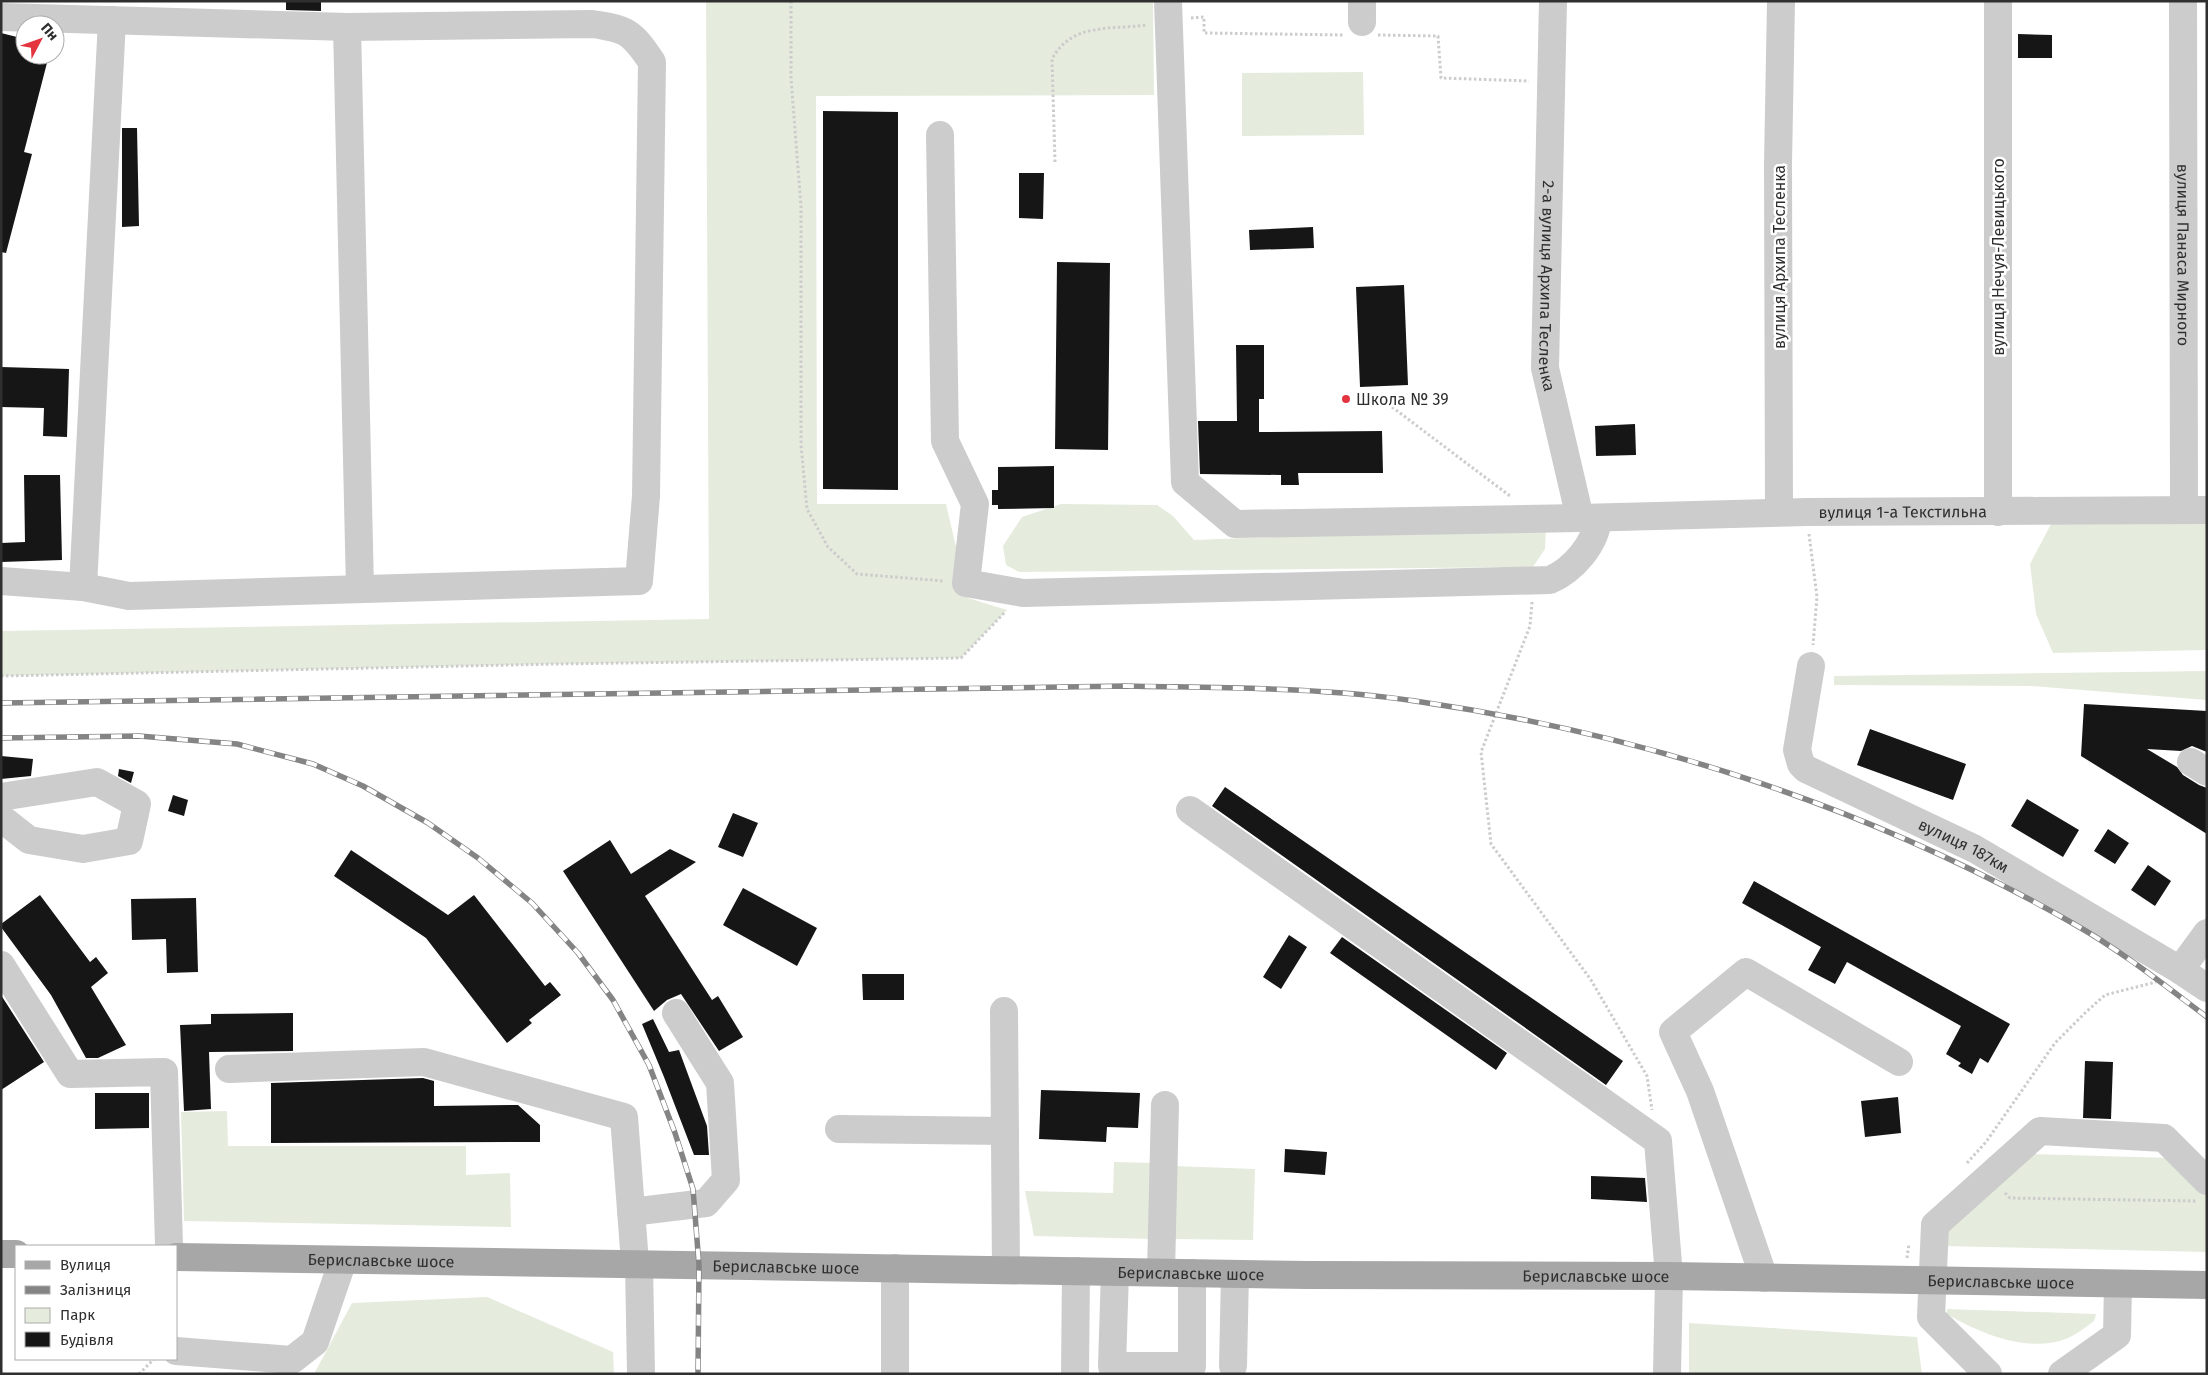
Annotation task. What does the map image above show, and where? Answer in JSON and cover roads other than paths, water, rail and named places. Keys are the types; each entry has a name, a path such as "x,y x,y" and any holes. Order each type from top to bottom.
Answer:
{"main road":[{"path":"1,1254 15,1254"},
{"name":"Бериславське шосе","path":"178,1257 1235,1274 1669,1276 2207,1285"}],"street":[{"name":"2-а вулиця Архипа Тесленка","path":"1553,1 1545,368 1589,518"},
{"name":"вулиця Архипа Тесленка","path":"1779,512 1778,164 1781,1"},
{"name":"вулиця Нечуя-Левицького","path":"1998,1 1998,512"},
{"name":"вулиця Панаса Мирного","path":"2183,1 2195,510"},
{"name":"вулиця 1-а Текстильна","path":"1168,11 1185,482 1235,524 1589,518 1779,512 2195,510"},
{"path":"1,17 347,27 592,24 614,27 630,33 652,62 646,496 639,581 130,596 83,587 1,581"},
{"path":"83,587 112,20"},
{"path":"347,27 360,589"},
{"path":"940,135 945,441 975,504 966,583 1023,593 1534,582 1550,580 1567,570 1595,533 1589,518"},
{"name":"вулиця 187км","path":"1811,666 1798,750 1801,764 1806,769 1975,849 2180,970 2207,988"},
{"path":"1,797 97,782 137,804 129,841 83,849 29,840 1,818"},
{"path":"1190,810 1658,1141 1669,1276 1667,1374"},
{"path":"2180,970 2207,933"},
{"path":"1,965 70,1074 164,1072 169,1245"},
{"path":"1764,1278 1700,1091 1673,1032 1746,972 1899,1062"},
{"path":"1004,1011 1006,1270"},
{"path":"631,1212 706,1203 726,1180 720,1083 676,1013"},
{"path":"229,1069 424,1062 624,1117 637,1263 641,1374"},
{"path":"1161,1272 1164,1105"},
{"path":"839,1129 1005,1131"},
{"path":"1988,1374 1931,1317 1931,1281 1935,1225 2040,1130 2164,1138 2202,1191"},
{"path":"178,1351 292,1360 315,1342 343,1260"},
{"path":"895,1268 895,1374"},
{"path":"1075,1374 1076,1271"},
{"path":"1115,1272 1112,1366 1121,1370 1191,1370 1192,1273"},
{"path":"1233,1366 1235,1274"},
{"path":"2062,1374 2117,1335 2118,1284"}],"railway":[{"path":"1,703 1126,686 1307,691 1379,696 1415,701 1501,715 1587,733 1671,755 1755,781 1837,811 1918,845 1997,882 2074,924 2125,956 2207,1017"},
{"path":"1,738 139,736 237,744 313,764 363,786 428,823 478,858 532,903 578,953 613,1000 649,1065 675,1133 693,1189 699,1265 698,1374"}],"place":[{"name":"Школа № 39","path":"1346,399"}]}
